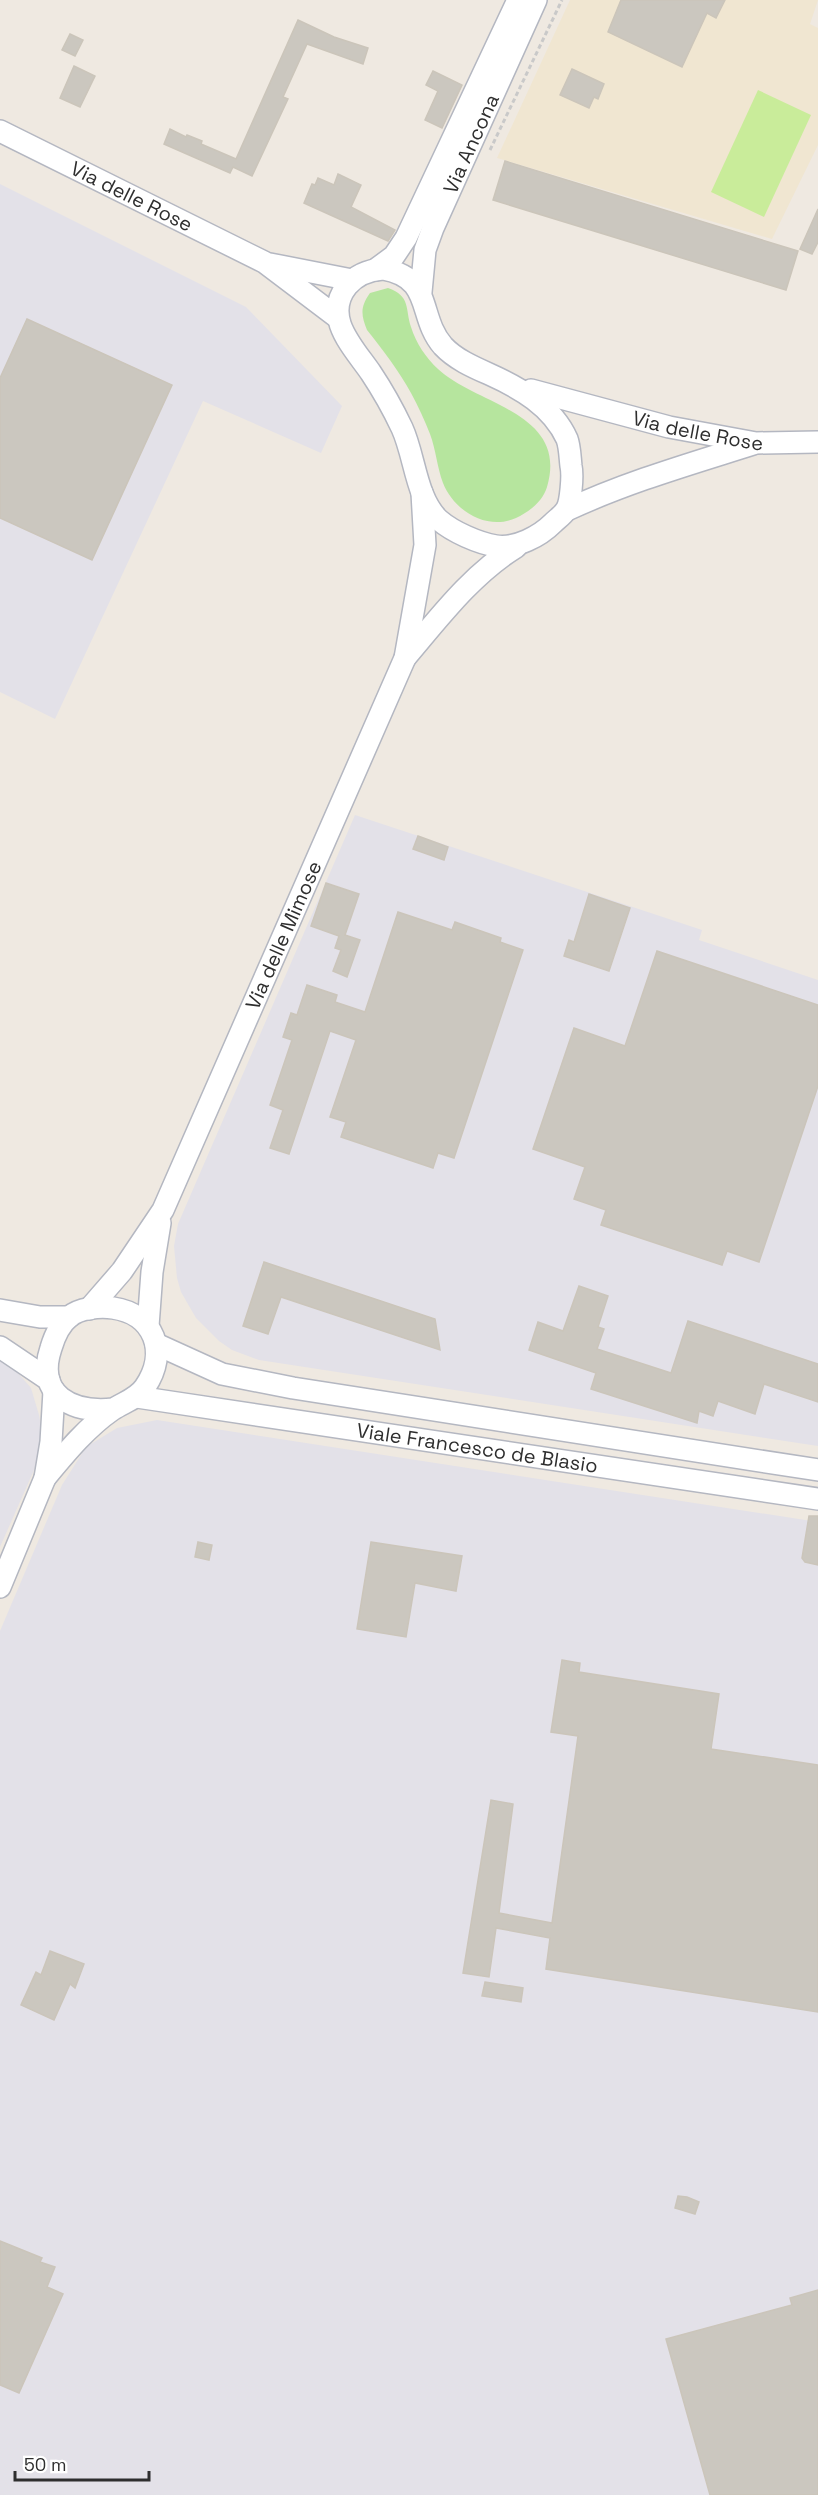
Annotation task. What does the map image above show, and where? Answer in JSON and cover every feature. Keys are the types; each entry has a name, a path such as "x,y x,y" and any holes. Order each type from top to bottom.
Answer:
{"street":[{"name":"Via Ancona","path":"352,280 375,270 394,256 406,238 518,0"},
{"name":"Via Ancona","path":"421,292 425,250 536,0"},
{"name":"Via delle Rose","path":"0,131 264,262 338,318"},
{"name":"Via delle Rose","path":"264,262 352,280"},
{"path":"375,270 394,271 404,275 421,292 430,321 442,345 467,365 516,386 547,409 567,440 573,474 567,510"},
{"path":"352,280 341,298 338,318 347,341 391,404 409,443 422,492 438,519 465,536 498,547 522,542"},
{"name":"Via delle Rose","path":"516,386 669,427 756,443"},
{"path":"756,443 818,442"},
{"name":"Via delle Rose","path":"522,542 544,531 567,510 597,496 657,474 756,443"},
{"name":"Via delle Mimose","path":"89,1309 122,1271 162,1209 405,658 424,545 422,492"},
{"name":"Via delle Mimose","path":"405,658 491,562 522,542"},
{"name":"Via delle Mimose","path":"152,1335 152,1272 162,1209"},
{"path":"0,1310 40,1317 69,1317 89,1309 110,1307 131,1311 152,1335 154,1369 146,1386 137,1397 113,1409 68,1450 45,1479"},
{"path":"0,1587 45,1479 51,1442 51,1386 47,1368 54,1338 69,1317"},
{"name":"Viale Francesco de Blasio","path":"152,1335 222,1374 292,1388 818,1470"},
{"path":"0,1347 51,1386 65,1403 96,1411 113,1409"},
{"name":"Viale Francesco de Blasio","path":"137,1397 818,1499"}],"shaded area":[{"path":"570,0 818,0 810,24 818,28 818,145 772,239 497,158"},
{"path":"0,184 246,307 342,406 321,453 203,401 55,719 0,692"},
{"path":"355,815 702,930 699,940 818,980 818,1446 259,1360 232,1350 219,1341 196,1318 181,1292 177,1278 174,1246 178,1224"},
{"path":"0,1358 11,1365 31,1388 43,1437 34,1470 0,1547"},
{"path":"157,1420 818,1522 818,2495 0,2495 0,1631 62,1485 86,1447 117,1428"}],"green space":[{"path":"758,90 811,115 764,217 711,192"},
{"path":"388,288 404,299 416,339 438,369 454,381 515,413 532,426 545,442 550,462 547,487 539,501 521,516 505,521 483,520 463,510 448,493 441,477 430,434 419,408 396,369 367,330 364,320 362,311 370,293"}],"building":[{"path":"621,0 725,0 716,18 707,13 682,67 608,32"},
{"path":"298,20 334,37 368,48 363,64 307,44 283,97 288,99 252,176 233,167 230,173 164,144 170,129 186,137 187,135 202,141 201,144 236,159"},
{"path":"70,34 83,40 75,56 62,50"},
{"path":"74,66 95,76 80,107 60,98"},
{"path":"572,69 604,84 598,99 594,97 589,108 560,95"},
{"path":"433,71 462,85 442,128 425,120 438,91 426,85"},
{"path":"505,161 798,251 786,290 493,200"},
{"path":"338,174 361,185 351,207 395,230 388,241 304,203 312,184 315,185 318,178 334,185"},
{"path":"818,209 818,242 812,254 800,249"},
{"path":"27,319 172,385 92,560 0,518 0,378"},
{"path":"418,836 448,847 444,860 413,849"},
{"path":"326,883 359,894 345,935 360,940 347,977 333,971 341,950 335,948 339,936 311,926"},
{"path":"589,894 630,908 609,971 564,956 569,940 574,942"},
{"path":"398,912 452,930 455,922 501,938 500,942 523,950 454,1158 438,1153 433,1168 341,1137 346,1122 330,1117 356,1040 330,1031 289,1154 270,1148 283,1110 270,1105 292,1040 283,1037 291,1013 297,1015 307,985 337,995 335,1002 365,1012"},
{"path":"657,951 818,1005 818,1086 759,1262 727,1251 722,1265 601,1225 606,1210 574,1199 585,1167 533,1149 574,1028 625,1046"},
{"path":"264,1262 435,1319 440,1350 281,1297 268,1334 243,1326"},
{"path":"579,1286 608,1296 598,1327 604,1329 597,1349 671,1373 688,1321 818,1364 818,1402 764,1384 755,1414 718,1401 713,1416 699,1411 697,1423 591,1389 596,1373 529,1350 538,1322 563,1331"},
{"path":"809,1516 818,1516 818,1565 805,1562 802,1558"},
{"path":"198,1542 212,1545 209,1560 195,1557"},
{"path":"371,1542 462,1556 456,1591 415,1583 406,1637 357,1629"},
{"path":"562,1660 580,1663 579,1672 719,1694 711,1749 818,1765 818,2012 546,1969 550,1938 496,1928 489,1977 463,1973 491,1800 513,1804 499,1913 552,1923 578,1736 551,1732"},
{"path":"50,1951 84,1964 75,1988 70,1984 54,2020 21,2005 36,1972 41,1975"},
{"path":"485,1982 523,1988 521,2002 482,1996"},
{"path":"678,2196 699,2202 695,2214 675,2208"},
{"path":"0,2241 42,2258 40,2262 55,2267 47,2287 63,2294 19,2393 0,2385"},
{"path":"818,2290 818,2495 710,2495 666,2339 792,2305 790,2298"}]}
